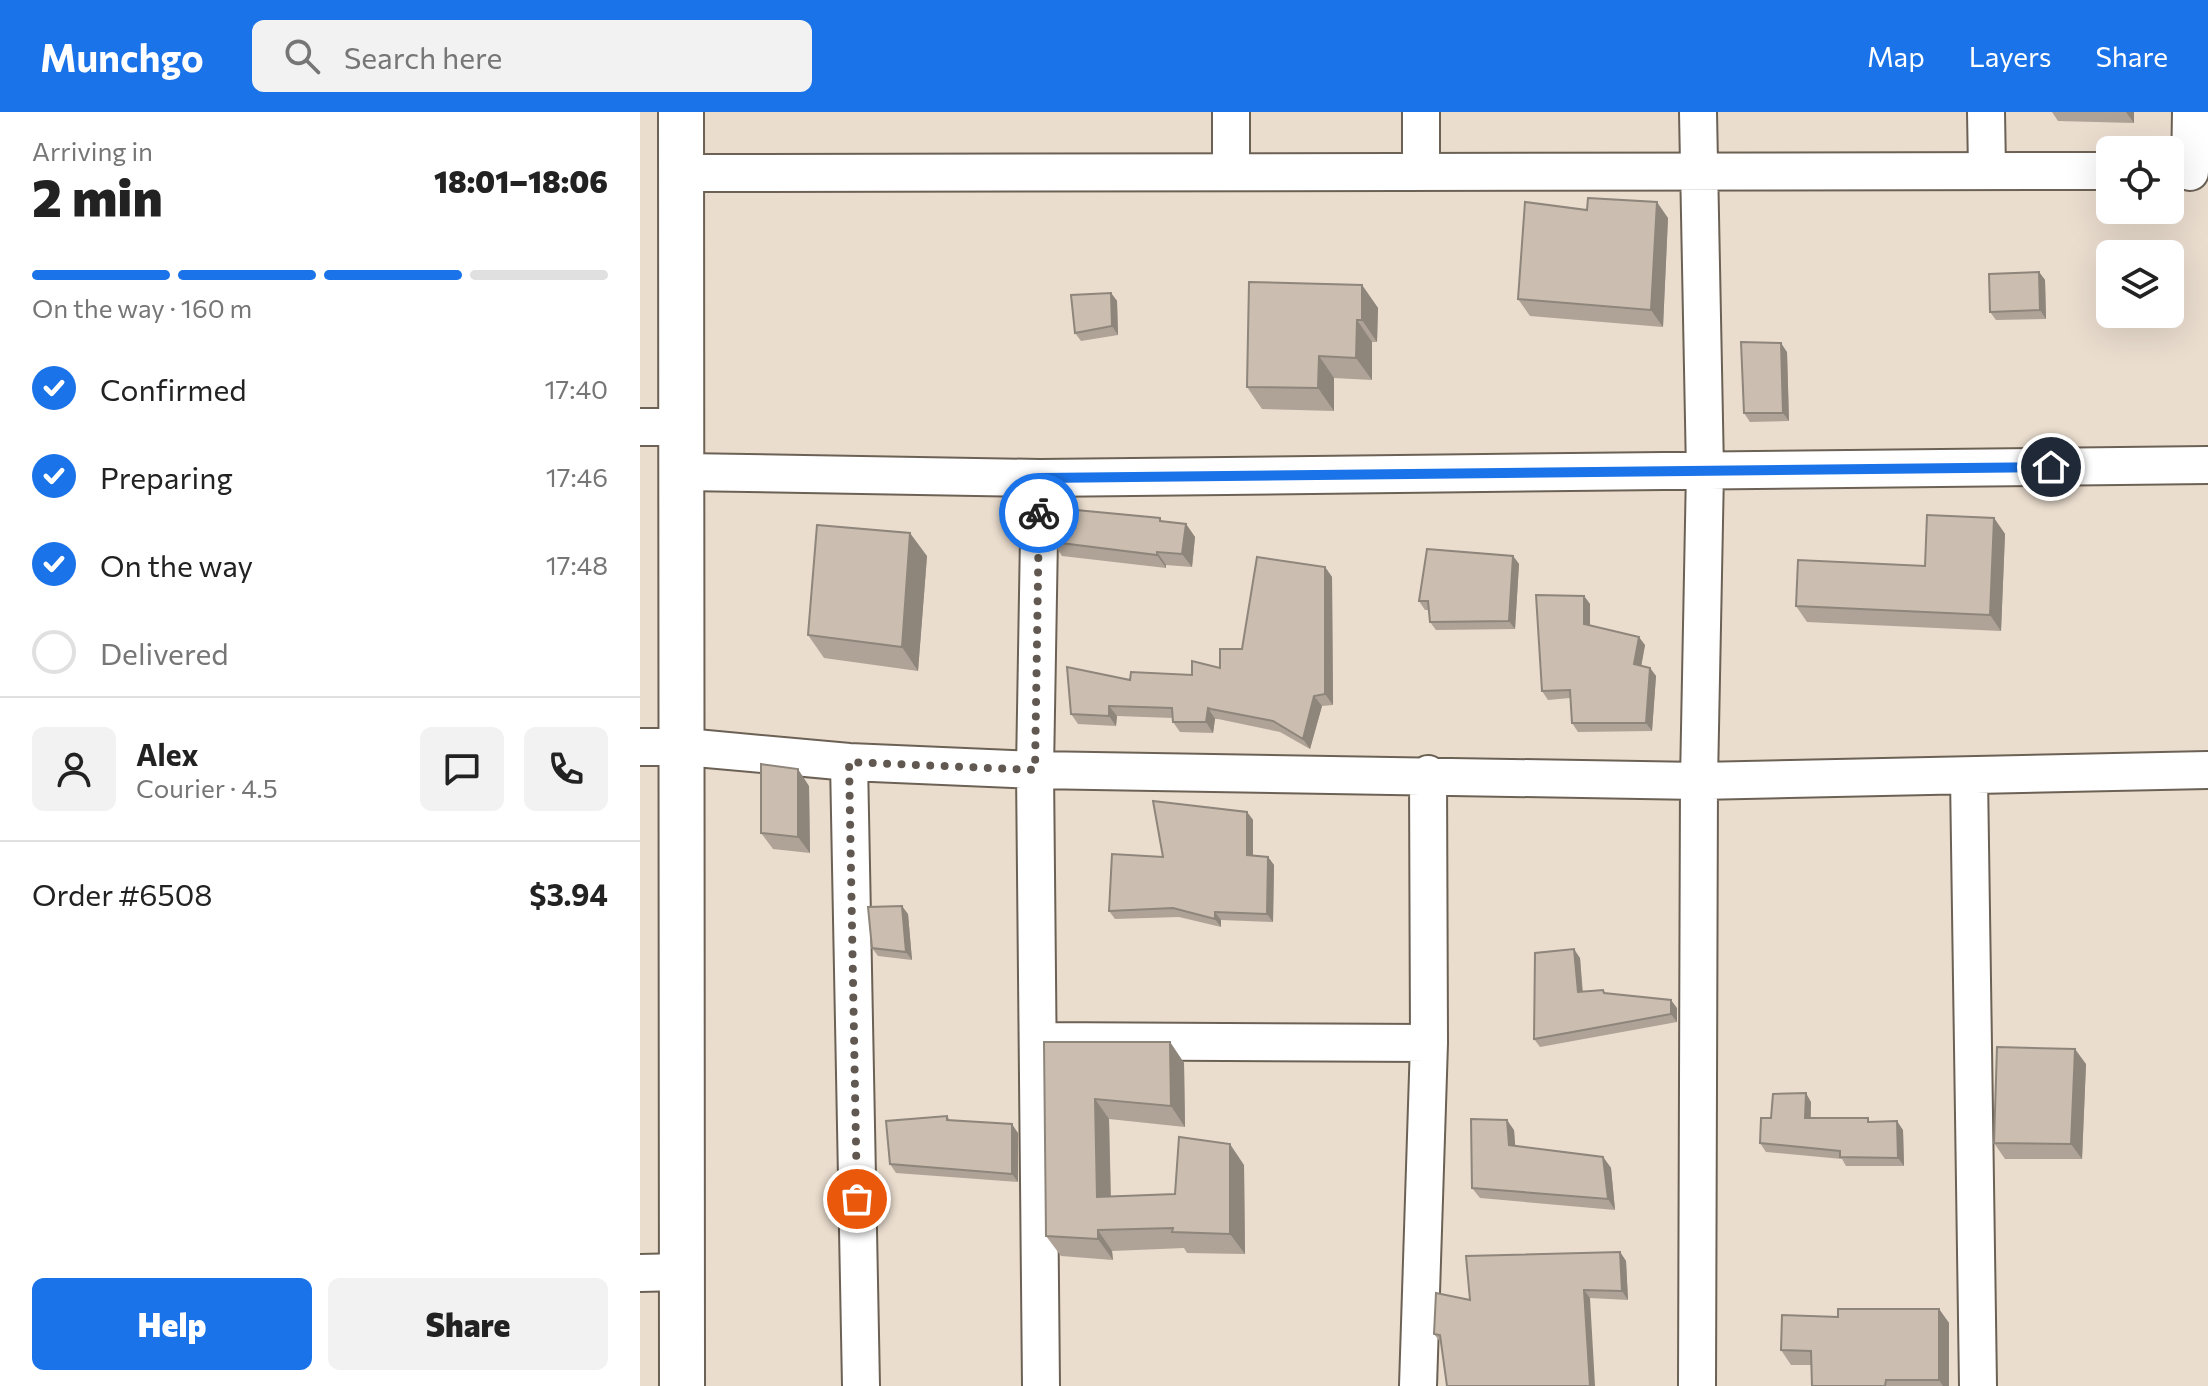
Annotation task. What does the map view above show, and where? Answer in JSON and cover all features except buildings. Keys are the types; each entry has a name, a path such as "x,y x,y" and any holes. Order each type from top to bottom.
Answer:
{"street":[{"path":"681,112 681,173 661,427 683,472 685,747 661,1272 682,1386"},
{"path":"1231,112 1231,171"},
{"path":"1421,112 1421,172"},
{"path":"1697,1386 1699,781 1705,471 1698,112"},
{"path":"1986,112 1987,169"},
{"path":"2189,171 2191,112"},
{"path":"681,173 2096,171"},
{"path":"683,472 1040,478 2208,465"},
{"path":"1040,478 1035,770 1041,1386"},
{"path":"640,747 685,747 849,762 1035,770 1428,774 1699,781 2208,770"},
{"path":"849,762 861,1386"},
{"path":"1418,1386 1429,1043 1428,774"},
{"path":"1969,776 1978,1386"},
{"path":"1038,1041 1429,1043"}],"way so far":[{"path":"857,1199 849,762 1035,770 1039,513"}],"route":[{"path":"1039,513 1040,478 2051,467"}]}
